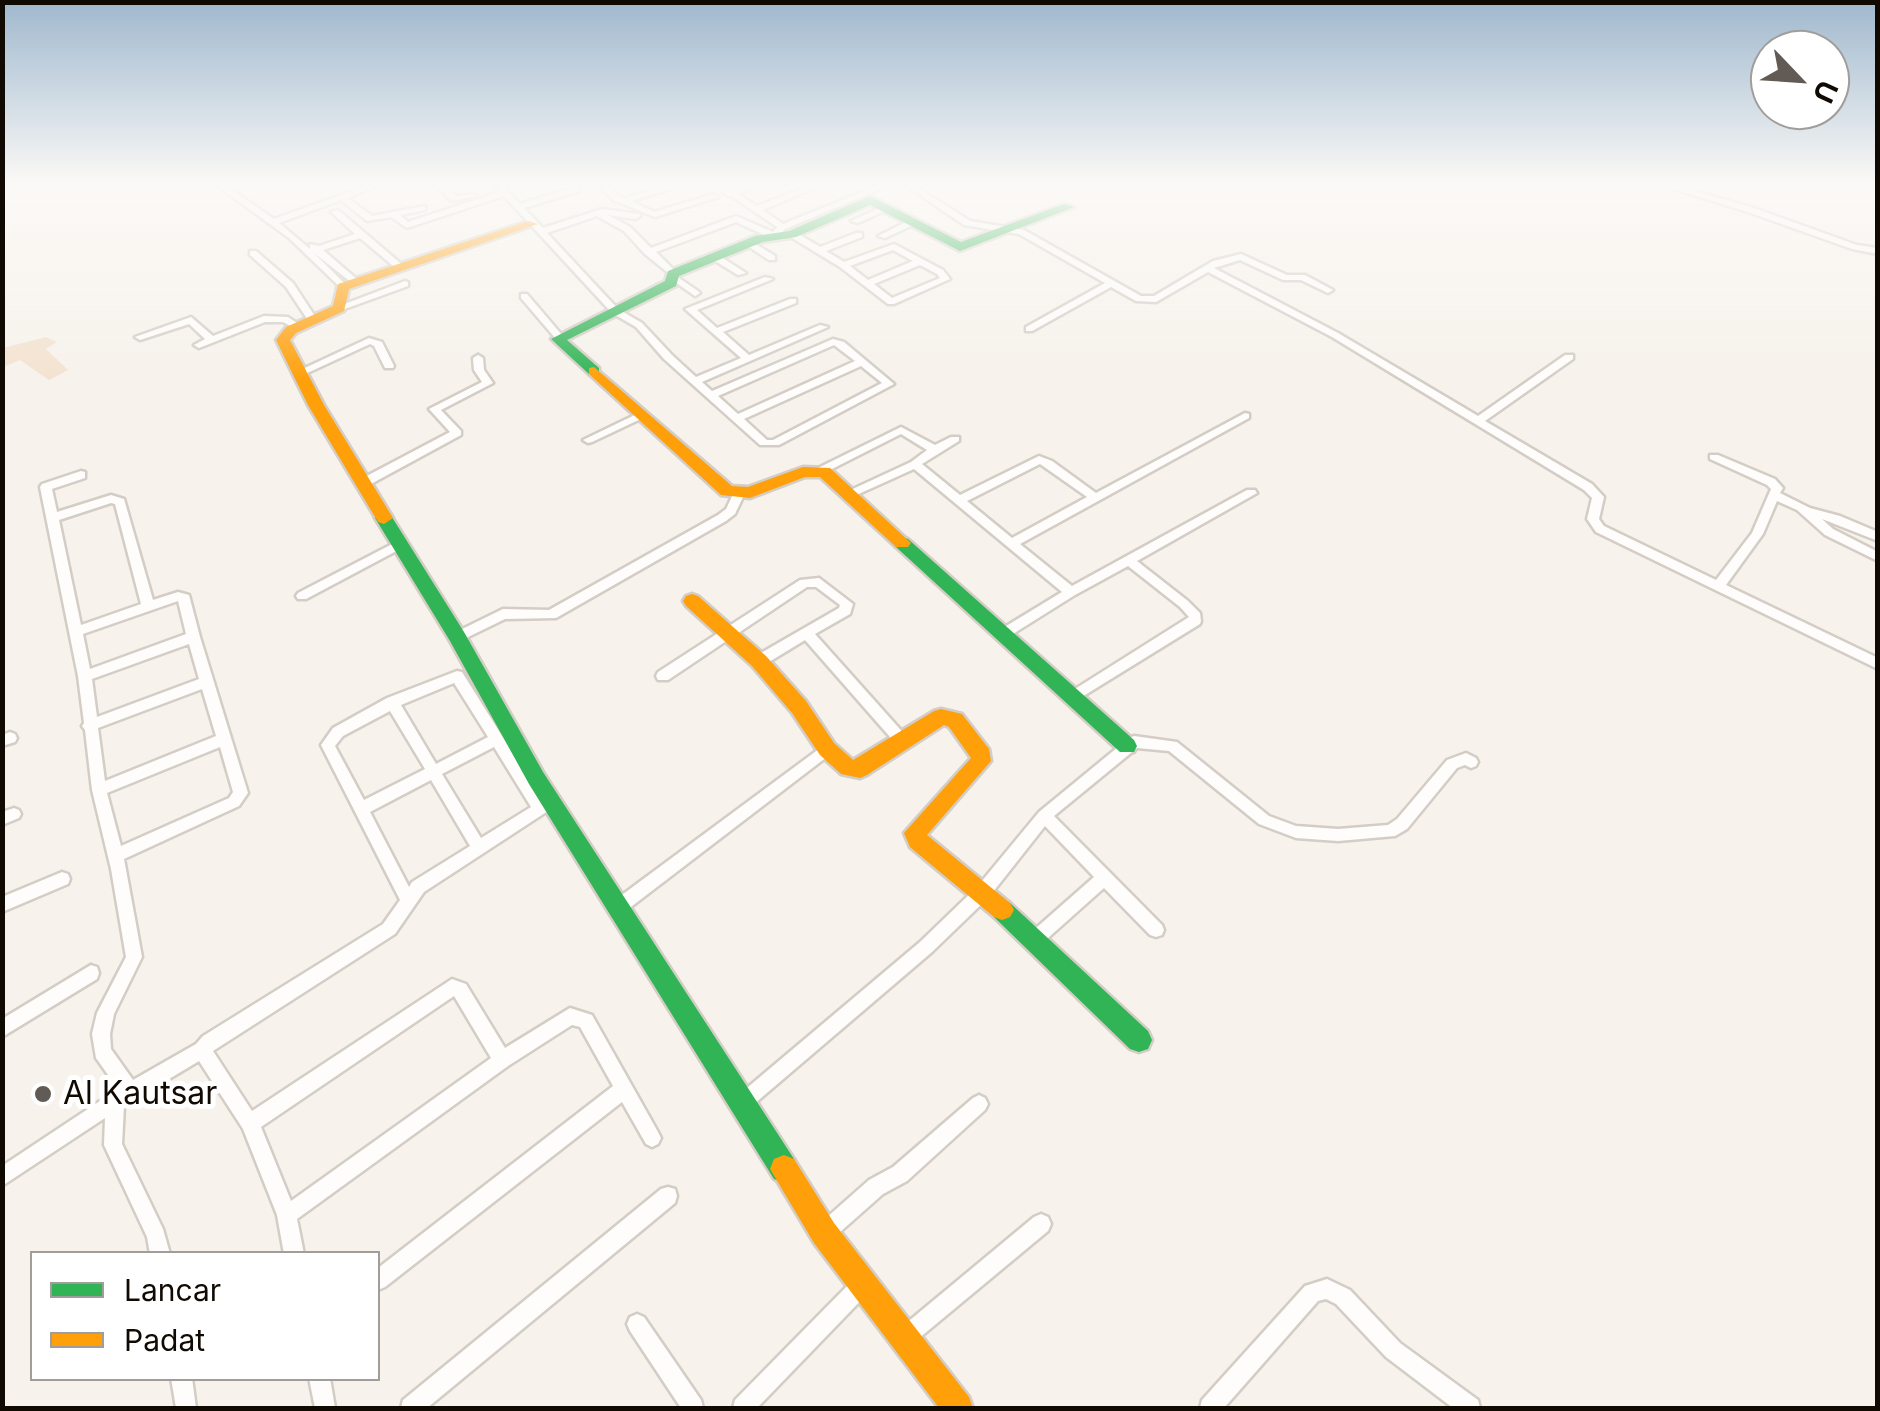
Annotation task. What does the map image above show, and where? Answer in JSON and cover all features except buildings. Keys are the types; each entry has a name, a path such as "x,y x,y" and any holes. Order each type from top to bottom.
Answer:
{"street":[{"path":"312,251 346,293"},
{"path":"377,251 403,276"},
{"path":"473,251 346,293 284,340 398,545 458,636 545,805"},
{"path":"558,251 616,311 639,325 696,381 764,443 775,442 890,384 833,342 712,395"},
{"path":"651,251 648,252 695,293"},
{"path":"559,337 730,251"},
{"path":"761,251 772,258"},
{"path":"821,251 891,302 945,279 902,251"},
{"path":"842,265 883,251"},
{"path":"1041,251 1131,296 1156,299 1208,268 1245,257 1286,278 1302,277 1328,290"},
{"path":"253,253 290,286 306,324"},
{"path":"715,257 741,273"},
{"path":"866,284 922,261"},
{"path":"1208,268 1335,335 1594,493 1599,502 1593,518 1600,529 1878,664"},
{"path":"346,293 403,276"},
{"path":"746,358 690,309 768,279"},
{"path":"1029,328 1110,284"},
{"path":"524,296 559,337 558,341 719,486 738,495 803,472 820,470 900,430 935,450"},
{"path":"715,332 793,302"},
{"path":"199,345 264,319 306,324"},
{"path":"140,337 191,320 210,339"},
{"path":"696,381 823,327"},
{"path":"299,373 369,341 378,344 389,366"},
{"path":"365,482 457,433 434,409 488,383 478,370 478,358"},
{"path":"1478,421 1570,358"},
{"path":"738,418 862,362"},
{"path":"588,440 643,414"},
{"path":"1012,542 1244,416"},
{"path":"848,494 915,464 955,439"},
{"path":"1714,457 1777,488 1757,534 1718,587"},
{"path":"959,500 1039,460 1048,462 1094,497"},
{"path":"915,464 1071,592"},
{"path":"820,470 1127,746"},
{"path":"81,475 46,487 85,676 99,790 116,855 134,957 106,1012 100,1034 102,1052 122,1096 113,1146 156,1236 159,1251"},
{"path":"1002,634 1250,493"},
{"path":"458,636 503,614 552,615 722,518 731,512 738,495"},
{"path":"1774,495 1878,537"},
{"path":"52,518 118,500 148,606"},
{"path":"1809,512 1829,532 1878,557"},
{"path":"302,596 398,545"},
{"path":"1072,698 1195,621 1192,612 1128,560"},
{"path":"663,676 804,583 817,581 848,606 759,661"},
{"path":"75,632 183,596 239,798 116,855"},
{"path":"692,601 759,661 827,748 848,768 860,769 948,716 982,754 976,770 918,826 918,840 983,892 1138,1040"},
{"path":"806,632 902,741"},
{"path":"85,676 193,637"},
{"path":"408,902 328,745 338,732 392,702 458,676 617,908 824,1233 958,1408"},
{"path":"89,726 206,682"},
{"path":"392,702 479,848"},
{"path":"360,809 497,738"},
{"path":"99,790 222,740"},
{"path":"740,1104 926,947 983,892 1044,816 1127,746 1150,741 1172,746 1264,820 1296,832 1338,835 1390,830 1402,824 1452,764 1466,759 1471,762"},
{"path":"617,908 827,748"},
{"path":"2,1177 122,1096 202,1050 390,928 418,887 545,805"},
{"path":"1044,816 1156,930"},
{"path":"1033,941 1105,877"},
{"path":"2,904 62,879"},
{"path":"2,1029 91,973"},
{"path":"250,1124 452,987 460,990 502,1060"},
{"path":"288,1215 502,1060 570,1016 586,1022 652,1138"},
{"path":"202,1050 250,1124 288,1215 294,1251"},
{"path":"380,1278 623,1090"},
{"path":"824,1233 876,1186 900,1174 979,1104"},
{"path":"411,1408 668,1196"},
{"path":"905,1337 1040,1224"},
{"path":"743,1408 864,1284"},
{"path":"1210,1408 1312,1293 1327,1288 1343,1297 1393,1350 1470,1408"},
{"path":"637,1324 693,1408"},
{"path":"182,1381 186,1408"},
{"path":"320,1381 325,1408"}],"shaded area":[{"path":"46,337 57,342 46,349 68,370 49,380 20,360 3,367 3,348"}],"traffic: fast":[{"path":"594,371 558,339 671,283 673,274 731,251"},
{"path":"384,518 536,778 784,1169"},
{"path":"902,543 1127,746"},
{"path":"1002,910 1139,1040"}],"traffic: slow":[{"path":"384,518 316,405 283,340 291,330 339,308 343,287 451,251"},
{"path":"594,371 727,491 750,493 803,472 824,472 902,543"},
{"path":"692,601 759,661 799,707 827,749 848,768 860,769 941,717 955,720 982,755 981,761 915,833 918,840 1002,910"},
{"path":"784,1169 824,1233 958,1408"}],"place":[{"name":"Al Kautsar","path":"43,1094"}]}
